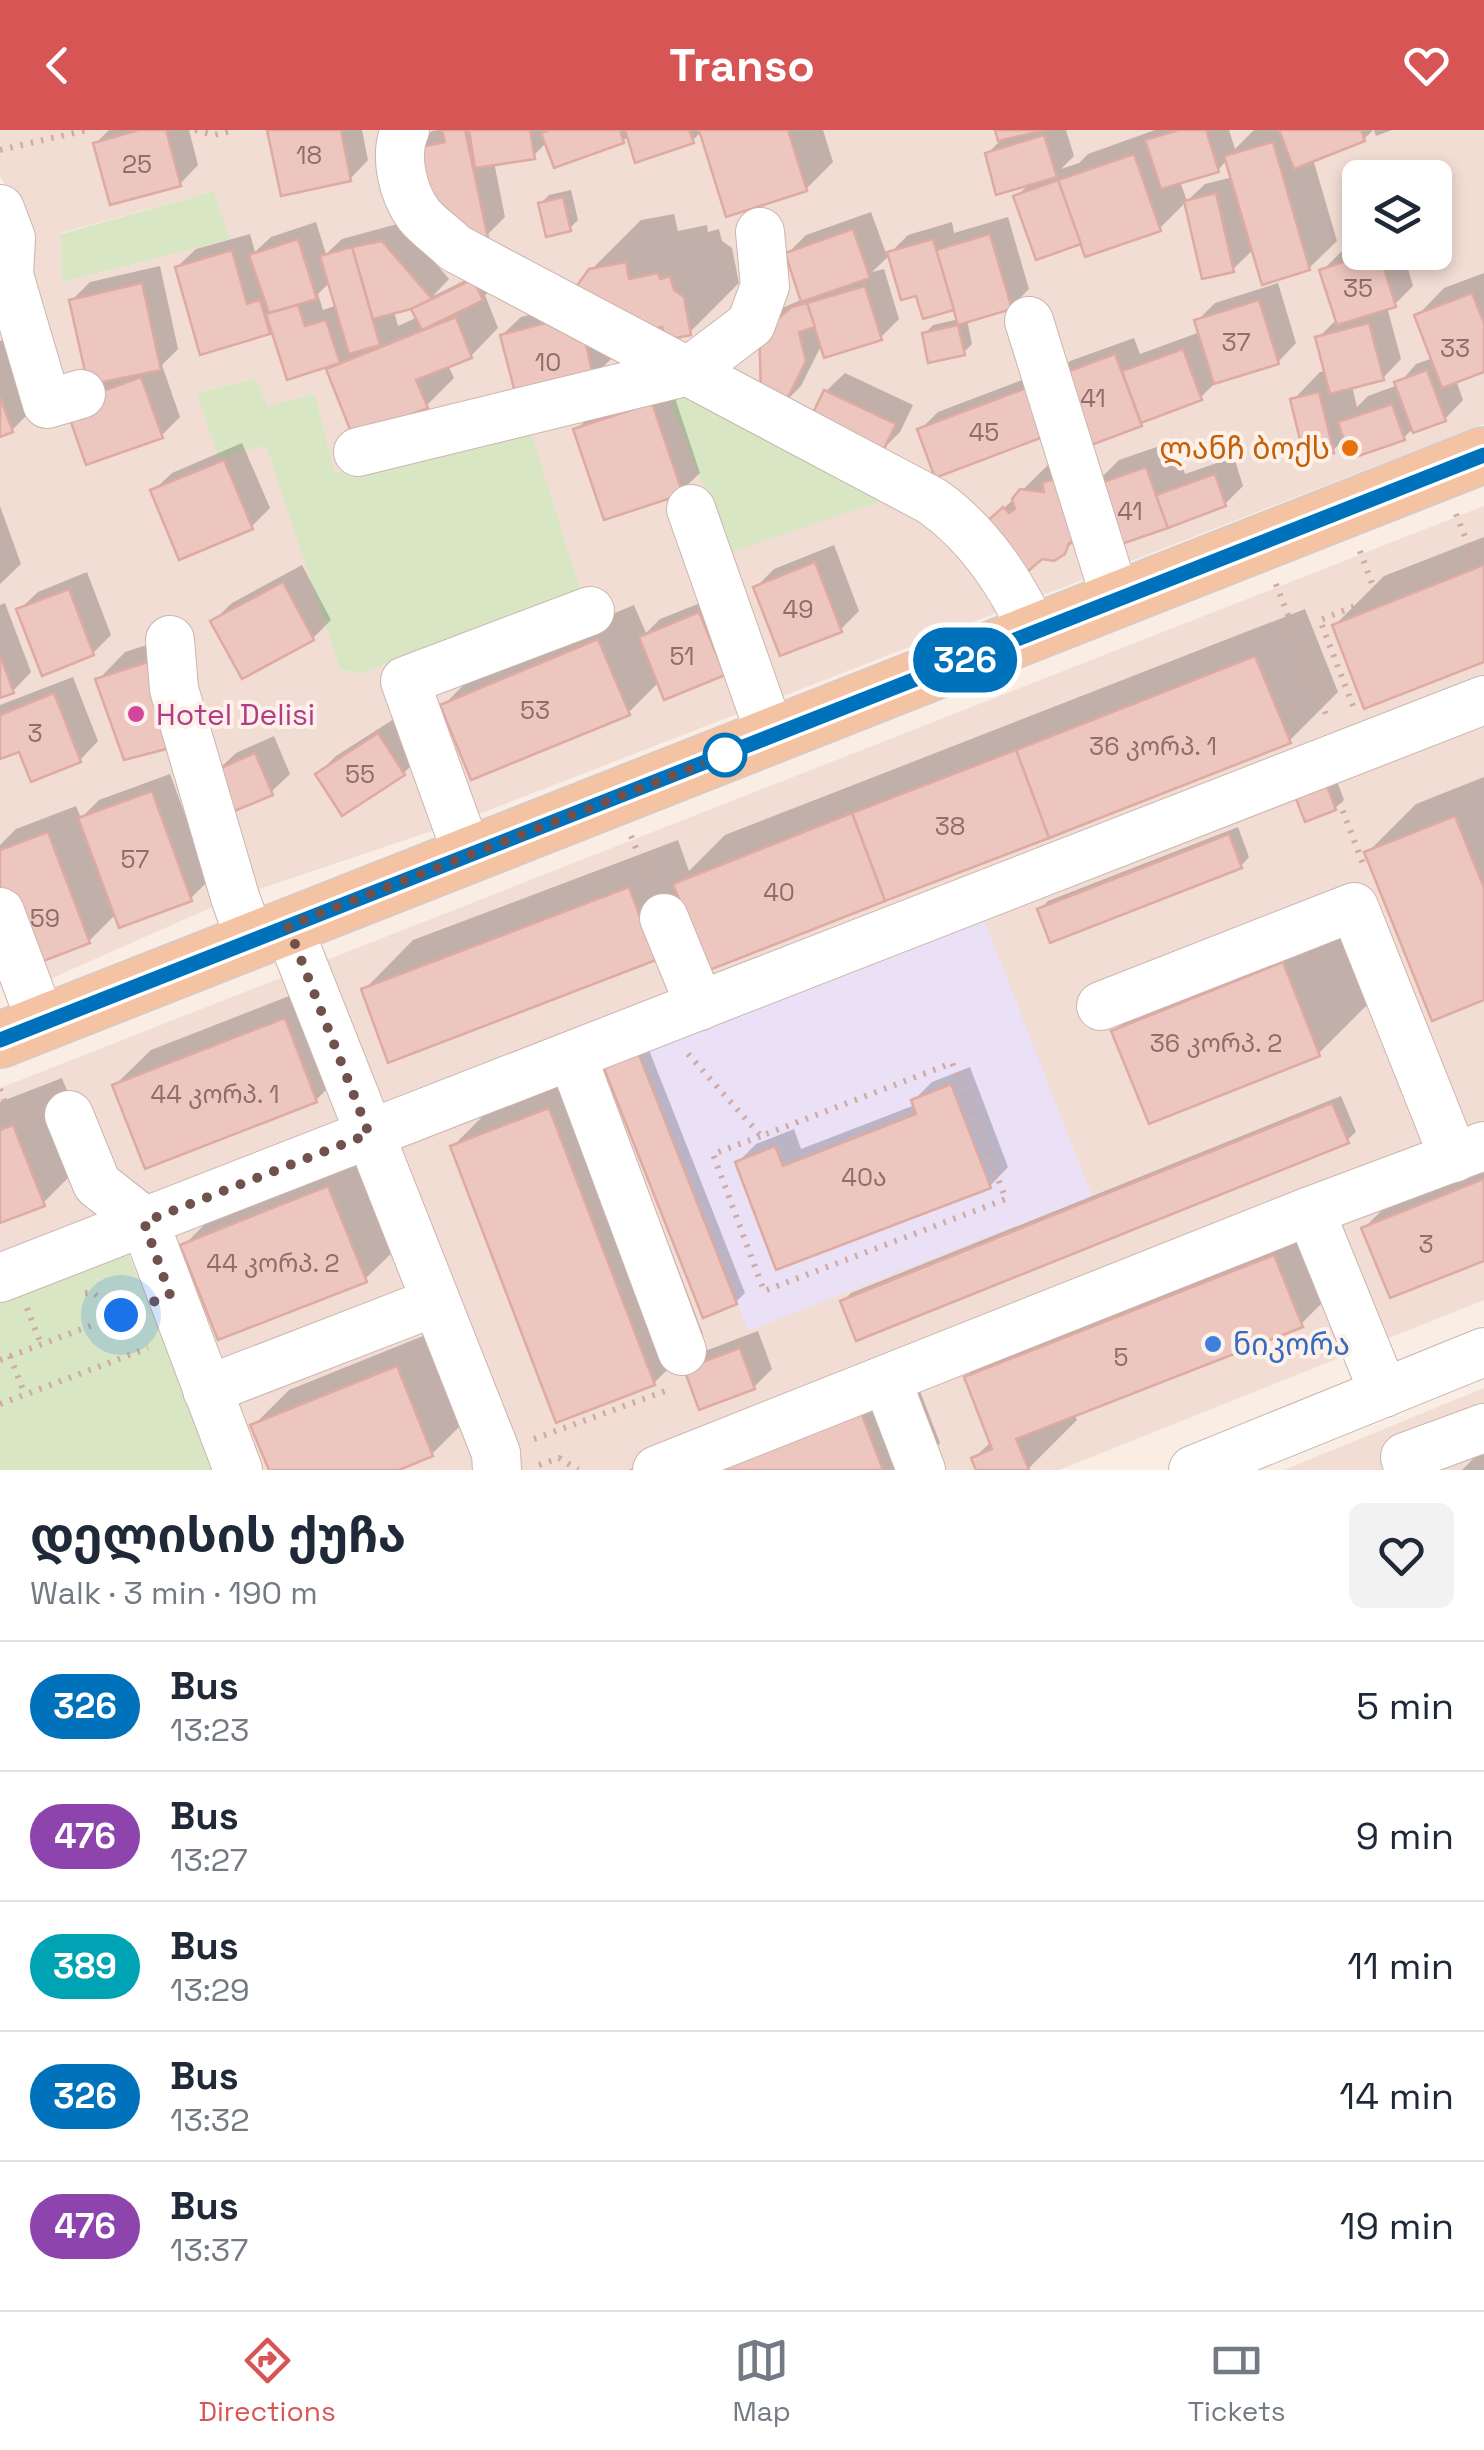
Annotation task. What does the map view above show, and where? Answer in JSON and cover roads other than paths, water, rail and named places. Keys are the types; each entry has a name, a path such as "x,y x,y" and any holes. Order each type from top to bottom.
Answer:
{"main road":[{"path":"21,1032 1484,455"}],"street":[{"path":"405,130 398,157 407,190 419,214 455,248 889,476 954,517 994,562 1034,632"},
{"path":"0,209 11,238 4,277 47,404 81,394"},
{"path":"358,452 689,371 751,324 765,286 760,232"},
{"path":"1029,321 1116,600"},
{"path":"691,509 771,736"},
{"path":"468,856 405,681 590,611"},
{"path":"170,640 174,688 235,898 270,934 369,1134 505,1464"},
{"path":"21,1294 144,1222 1484,700"},
{"path":"657,1470 1310,1211 1469,1152 1354,907 1101,1006"},
{"path":"0,912 21,1032"},
{"path":"664,918 683,1012"},
{"path":"572,1056 682,1350"},
{"path":"70,1115 97,1184 144,1222 238,1470"},
{"path":"1310,1211 1384,1393"},
{"path":"203,1378 435,1302"},
{"path":"1193,1470 1292,1452 1384,1393 1484,1352"},
{"path":"887,1381 921,1470"},
{"path":"1409,1470 1404,1457 1484,1428"}],"place":[{"name":"ლანჩ ბოქს","path":"1350,448"},
{"name":"Hotel Delisi","path":"136,714"},
{"name":"ნიკორა","path":"1213,1344"}]}
